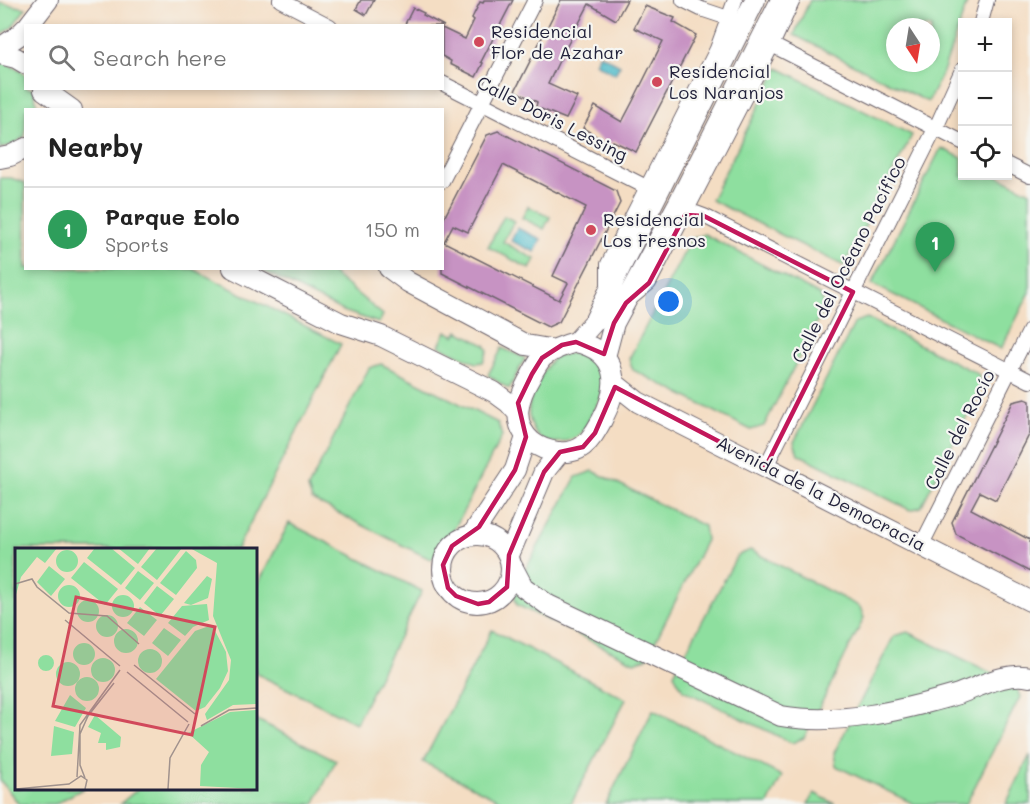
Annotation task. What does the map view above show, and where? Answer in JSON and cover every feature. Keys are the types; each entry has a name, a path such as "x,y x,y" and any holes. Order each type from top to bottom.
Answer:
{"street":[{"path":"41,24 48,0"},
{"path":"29,24 48,0"},
{"path":"280,0 326,24"},
{"path":"444,177 535,0"},
{"path":"683,0 728,18"},
{"path":"608,292 608,264 717,49 735,0"},
{"path":"576,342 594,322 755,0"},
{"path":"605,357 614,323 723,117 781,0"},
{"path":"626,303 649,283 793,0"},
{"path":"982,18 987,0"},
{"path":"0,48 24,30"},
{"path":"772,45 958,138"},
{"path":"0,54 24,63"},
{"name":"Calle del Océano Pacífico","path":"766,466 962,72"},
{"path":"702,77 705,98"},
{"name":"Calle Doris Lessing","path":"444,84 646,187"},
{"path":"44,96 68,108"},
{"path":"723,117 741,105"},
{"path":"1012,167 1030,176"},
{"path":"685,214 696,213 704,216 1030,381"},
{"path":"237,270 341,323 381,336 501,397 517,412 526,436 539,447 560,452 583,447 595,433 610,405 614,383 605,357 587,345 576,342 562,345 542,358 522,393 517,412"},
{"path":"395,270 408,282 526,345 555,350"},
{"name":"Calle del Rocío","path":"921,546 1030,330"},
{"name":"Avenida de la Democracia","path":"614,383 638,402 1030,601"},
{"path":"472,535 515,470 526,436"},
{"path":"489,602 507,587 511,577 510,560 544,472 560,452"},
{"path":"548,605 518,599 478,604 466,602 456,596 448,588 443,577 443,565 452,546 472,535 483,535 494,539 503,546 523,587 548,605 782,716 806,720 879,713 948,697 1003,678 1021,675 1030,677"}],"highlighted area":[{"path":"685,215 704,216 853,292 766,466 615,387 595,433 583,447 560,452 544,472 509,555 507,587 489,602 478,604 456,596 448,588 443,565 452,546 479,527 515,470 526,437 518,403 532,374 542,358 562,345 576,342 604,354 614,323 626,303 649,283"}],"green space":[{"path":"810,0 968,0 962,18 958,18 958,29 943,72 928,102 794,35"},
{"path":"0,3 26,8 12,27 0,36"},
{"path":"0,61 24,74 24,90 34,90 37,108 24,108 24,137 14,144 0,149"},
{"path":"778,68 912,135 844,266 711,200"},
{"path":"941,148 958,156 958,180 1006,180 1030,192 1030,292 1001,349 872,284"},
{"path":"0,178 11,178 24,183 24,270 195,270 341,344 238,548 15,548 15,789 82,789 55,804 19,804 0,780"},
{"path":"528,206 550,217 544,229 522,218"},
{"path":"504,216 514,221 503,242 535,259 530,269 488,247"},
{"path":"704,234 820,295 825,306 764,426 751,430 633,370 629,359 691,239"},
{"path":"262,270 328,270 383,315 379,323 343,311"},
{"path":"867,318 978,374 982,386 921,507 910,510 798,454 794,442 855,322"},
{"path":"446,331 455,336 458,331 485,345 488,350 483,362 476,363 439,346"},
{"path":"502,348 525,358 509,389 488,375"},
{"path":"571,353 584,356 595,363 602,374 604,388 601,398 581,433 565,442 546,441 536,434 530,421 530,403 535,388 548,365 557,356"},
{"path":"381,364 498,423 502,436 441,555 430,559 312,500 308,488 369,368"},
{"path":"593,471 704,526 706,540 647,658 634,662 517,605 513,592 576,477"},
{"path":"289,523 422,591 356,723 256,673 256,588"},
{"path":"750,550 860,607 864,618 804,738 792,743 683,690 674,674 737,556"},
{"path":"492,630 626,699 571,804 507,804 423,762"},
{"path":"908,632 1016,685 1020,697 966,804 914,804 836,766 834,753 894,636"},
{"path":"653,710 782,776 768,804 606,804"},
{"path":"256,720 336,760 314,804 120,804 138,789 256,789"},
{"path":"1030,755 1030,804 1006,804"},
{"path":"814,793 835,804 808,804"}],"water":[{"path":"600,54 620,65 615,74 595,63"},
{"path":"517,228 541,239 535,252 511,241"}],"building":[{"path":"361,0 374,0 366,15 356,9"},
{"name":"Residencial Flor de Azahar","path":"484,0 513,0 481,62 483,63 476,77 450,64 451,61 444,57 444,29 465,39 480,2 483,3"},
{"path":"561,0 627,0 616,20 589,4 558,63 548,84 577,97 566,119 536,107 537,102 515,91"},
{"name":"Residencial Los Naranjos","path":"645,6 675,18 673,22 696,35 636,152 613,141 610,145 583,128 595,106 622,122 633,101 663,41 634,28"},
{"path":"413,8 440,24 405,24"},
{"name":"Residencial Los Fresnos","path":"498,131 616,191 620,203 559,322 548,327 442,273 444,270 444,242 444,218 487,135","holes":["503,165 586,207 553,276 568,283 559,300 444,242 453,225 468,232"]},
{"path":"1025,399 1030,401 1030,433 996,500 980,492 971,509 1030,540 1030,572 956,534 952,522 1013,402"}],"place":[{"name":"Residencial Flor de Azahar","path":"479,42"},
{"name":"Residencial Los Naranjos","path":"657,82"},
{"name":"Residencial Los Fresnos","path":"591,230"},
{"name":"Parque Eolo","path":"935,272"}]}
